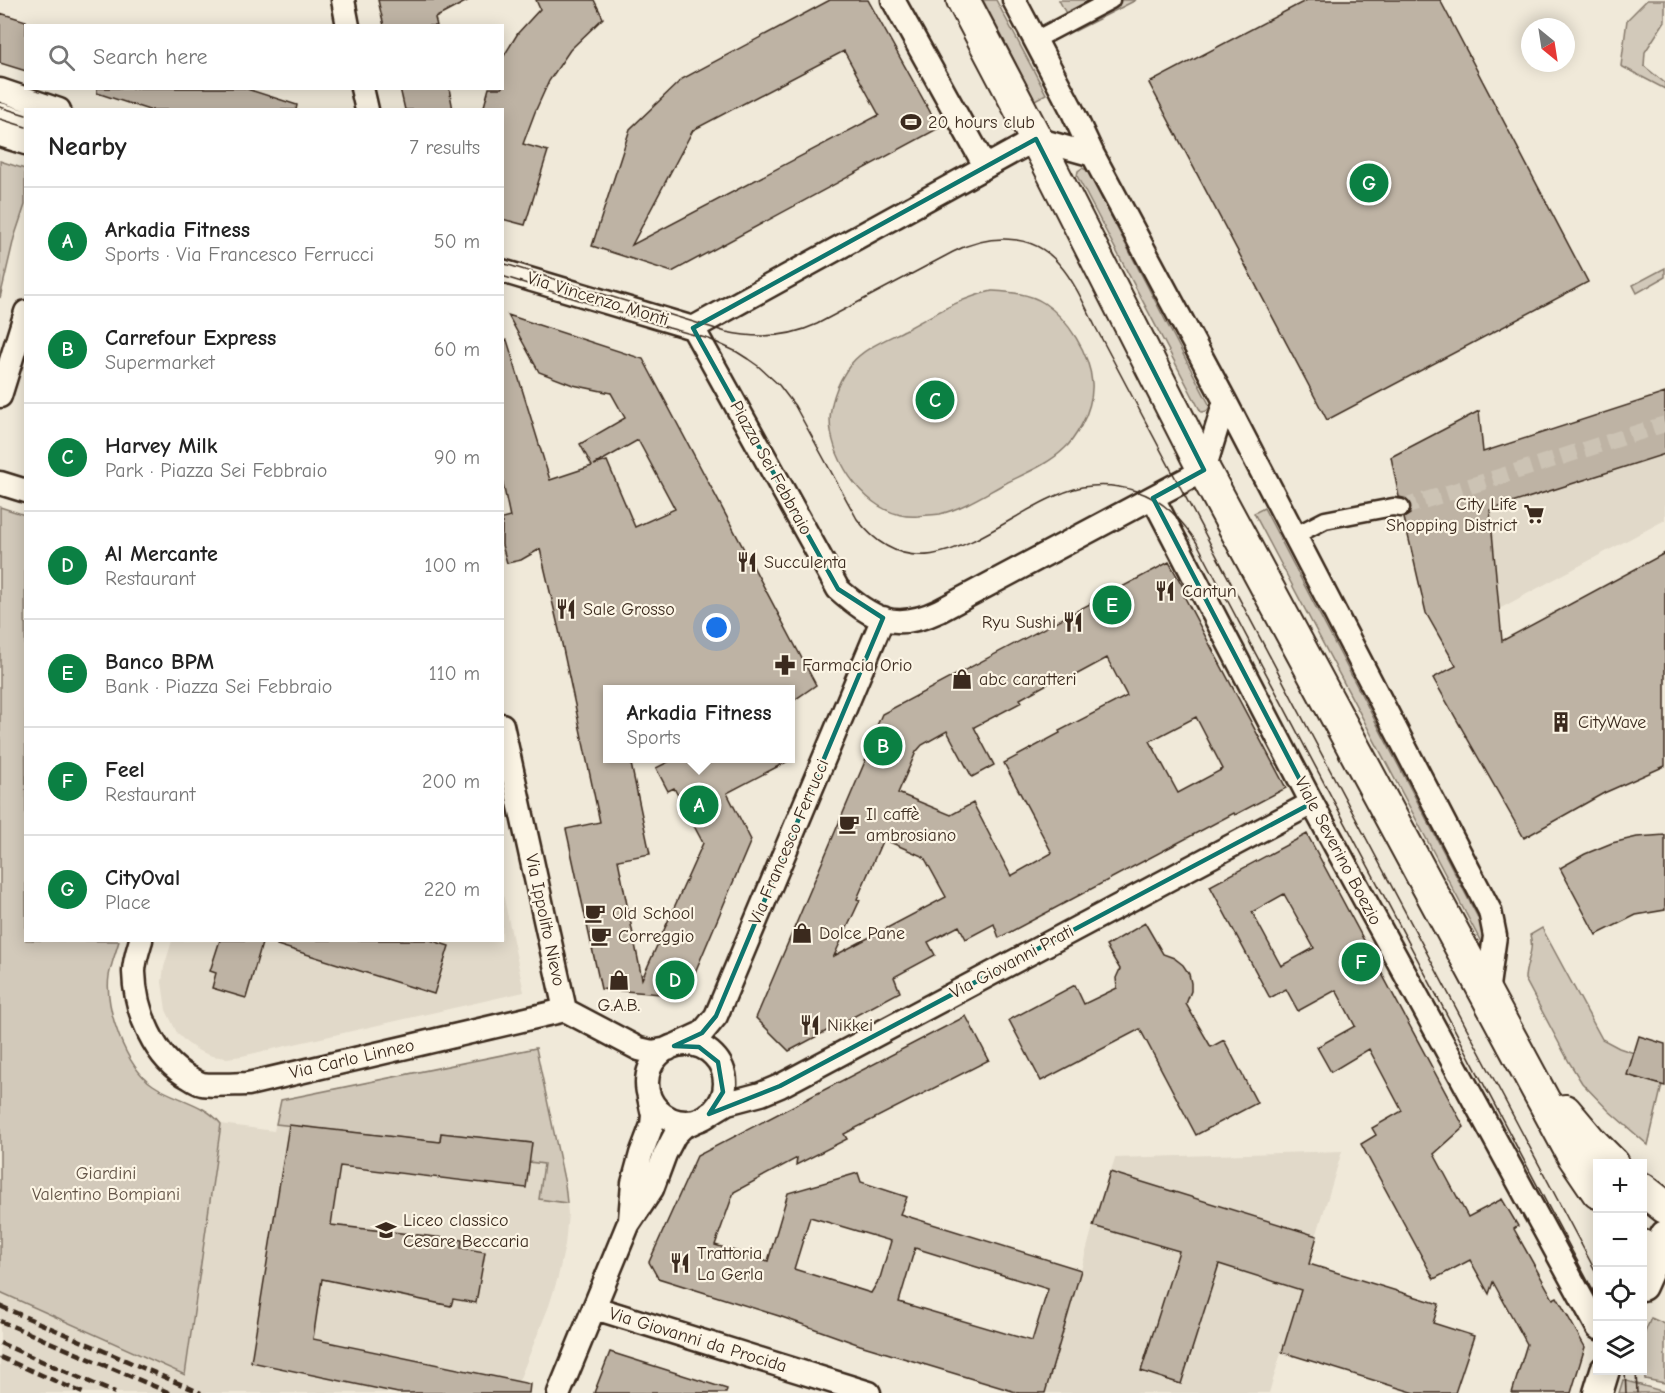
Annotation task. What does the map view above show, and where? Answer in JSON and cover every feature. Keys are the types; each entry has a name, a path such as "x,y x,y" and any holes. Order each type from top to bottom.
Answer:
{"main road":[{"path":"963,0 1204,470 1573,1155 1593,1185"},
{"path":"1526,1065 1608,1159"},
{"path":"1647,1193 1665,1207"}],"street":[{"path":"343,0 348,24"},
{"path":"893,0 985,166"},
{"path":"1014,0 1490,911 1495,936 1487,993"},
{"path":"1035,40 1111,0"},
{"path":"0,90 53,108"},
{"path":"362,90 367,108"},
{"path":"0,114 24,121"},
{"path":"0,135 24,142"},
{"path":"693,328 1036,139 1093,155"},
{"name":"Via Vincenzo Monti","path":"504,272 693,328"},
{"path":"0,396 24,318"},
{"name":"Piazza Sei Febbraio","path":"693,328 838,589 868,612 894,622 922,619 1204,470"},
{"path":"1204,470 1225,401"},
{"path":"0,483 24,490"},
{"name":"Viale Severino Boezio","path":"1153,498 1312,803 1594,1321"},
{"path":"1294,536 1324,520 1393,507 1401,508"},
{"name":"Via Francesco Ferrucci","path":"559,1393 628,1225 633,1183 652,1125 653,1115 647,1085 648,1072 654,1061 671,1048 702,1033 716,1016 883,618"},
{"name":"Via Ippolito Nievo","path":"504,734 565,1010"},
{"name":"Via Giovanni Prati","path":"704,1117 727,1103 761,1094 780,1086 1312,803"},
{"name":"Via Carlo Linneo","path":"141,942 134,971 143,1017 154,1042 167,1060 183,1074 202,1084 248,1084 565,1010"},
{"name":"Via Francesco Ferrucci","path":"565,1010 639,1049 652,1052 686,1044 699,1047 714,1057 721,1067 724,1080 723,1092 718,1104 704,1117 683,1127 675,1135 652,1189 628,1225"},
{"path":"650,1098 661,1113 672,1120 685,1122 704,1117"},
{"name":"Via Giovanni da Procida","path":"595,1308 869,1393"},
{"path":"1598,1393 1604,1375"}],"highlighted area":[{"path":"1036,139 1204,470 1153,498 1312,803 780,1086 709,1114 723,1092 718,1062 699,1047 674,1046 702,1033 716,1016 883,618 838,589 693,328"}],"shaded area":[{"name":"City Life Shopping District","path":"1665,393 1665,520 1441,639 1426,613 1391,457 1479,411 1483,452"},
{"path":"504,899 524,992 227,1058 199,1051 177,1033 166,1010 162,982 172,942 504,942"},
{"name":"Liceo classico Cesare Beccaria","path":"536,1048 565,1184 568,1214 565,1245 558,1277 549,1306 514,1393 0,1393 0,1292 185,1374 221,1124 274,1131 281,1100"},
{"path":"1342,1151 1269,1393 1045,1393 1115,1158"}],"green space":[{"path":"983,0 996,0 1046,94 1035,100"},
{"path":"1059,0 1136,0 1075,31"},
{"path":"1647,0 1665,0 1665,21 1645,52 1644,66 1665,83 1665,89 1621,66 1627,20"},
{"path":"0,161 24,169 24,208 14,238 0,298"},
{"path":"1082,168 1087,170 1210,406 1207,411 1201,412 1077,176 1078,171"},
{"path":"1665,268 1665,277 1637,293 1633,285"},
{"path":"992,291 1032,297 1053,310 1069,328 1082,349 1092,383 1090,405 1084,421 1076,435 1052,459 966,504 940,514 918,516 902,515 887,510 860,490 841,462 835,446 830,413 841,379 856,358 876,344 958,302"},
{"name":"Giardini Valentino Bompiani","path":"0,507 24,515 24,942 119,942 109,976 108,989 114,1020 126,1051 134,1065 153,1085 207,1111 221,1124 185,1375 0,1292"},
{"path":"1264,508 1486,933 1481,942 1254,513"},
{"path":"1542,928 1602,1039 1634,1053 1628,1075 1662,1085 1648,1145 1609,1111 1582,1083 1525,979 1531,952 1530,935"},
{"path":"536,1048 567,1203 539,1199 544,1164 529,1162 531,1143 441,1133 440,1142 276,1124 281,1100"},
{"path":"1651,1318 1665,1324 1665,1383 1645,1379 1645,1375 1647,1375 1647,1328"},
{"path":"1623,1380 1665,1392 1665,1393 1619,1393"}],"building":[{"path":"378,0 469,0 435,18 436,24 384,24"},
{"path":"536,0 594,0 603,18 570,50 549,81 535,112 523,144 548,151 525,225 504,220 504,108 484,108 488,90 504,90 504,56 518,33 540,9"},
{"path":"830,0 868,0 939,128 672,272 592,246 630,129 682,79","holes":["844,51 879,115 632,245 693,130"]},
{"path":"1307,0 1440,0 1588,282 1327,420 1149,83"},
{"path":"0,13 26,21 26,24 24,24 24,70 0,63"},
{"path":"97,90 250,90 297,105 296,108 143,108 97,93"},
{"path":"400,90 449,90 453,108 405,108"},
{"path":"508,315 643,359 816,685 795,700 795,685 603,685 603,763 631,763 650,854 618,860 642,979 703,843 674,788 668,791 656,768 666,763 784,763 727,793 751,840 685,996 601,989 566,829 600,822 559,630 540,549 521,560 507,563 504,552 504,518 510,517 504,488 504,341 507,340 550,480 592,466 580,444 625,418 611,393 573,385 539,372","holes":["638,440 675,509 635,527 607,461 594,465"]},
{"path":"1665,393 1665,454 1490,510 1502,641 1665,553 1665,766 1604,793 1524,838 1433,678 1456,666 1426,613 1404,518 1410,514 1411,504 1407,499 1399,497 1391,457 1479,411 1483,452"},
{"path":"1169,562 1187,594 1184,596 1286,788 1235,815 1234,813 999,938 994,924 966,939 959,926 928,942 935,955 894,977 900,992 789,1051 756,1018 869,752 866,751 882,714","holes":["1107,658 1127,696 1004,763 1052,853 1011,876 973,803 951,815 898,793 916,752 922,745 947,731 972,777 994,765 974,727 1022,702 1020,699 1058,678 1061,683","1196,717 1223,769 1178,793 1150,741","883,839 924,857 946,897 834,956 860,900 857,899"]},
{"path":"1307,834 1464,1127 1434,1154 1468,1217 1502,1199 1518,1226 1514,1229 1553,1299 1557,1297 1585,1347 1571,1393 1512,1393 1527,1344 1493,1282 1489,1294 1470,1260 1434,1279 1361,1144 1376,1135 1372,1128 1402,1111 1369,1049 1331,1072 1317,1047 1355,1026 1336,990 1298,1011 1286,989 1270,998 1210,886","holes":["1284,894 1314,948 1281,966 1252,912"]},
{"path":"1665,835 1665,910 1636,915 1596,935 1560,868 1612,843 1637,837"},
{"path":"1145,923 1163,954 1174,958 1189,974 1191,991 1186,1004 1211,1047 1224,1040 1257,1103 1196,1135 1140,1029 1041,1081 1009,1020 1075,985 1084,1004 1117,988 1116,978 1120,969 1106,946"},
{"path":"219,942 262,942 246,998 212,988 216,973 210,971"},
{"path":"278,942 436,942 449,946 434,994 277,945"},
{"path":"966,1016 989,1060 844,1134 847,1139 796,1165 797,1158 734,1192 715,1245 768,1261 788,1193 858,1173 861,1182 907,1197 900,1214 1081,1270 1045,1393 1019,1393 860,1345 779,1316 658,1278 649,1262 697,1156","holes":["810,1217 891,1241 880,1278 871,1293 794,1269","915,1248 1048,1289 1032,1341 899,1302"]},
{"path":"1639,1036 1665,1044 1665,1086 1627,1075"},
{"path":"289,1125 440,1142 441,1133 532,1143 526,1188 340,1166 331,1225 462,1240 461,1248 485,1252 476,1303 453,1299 451,1306 322,1279 313,1339 530,1384 529,1393 398,1393 251,1362"},
{"path":"1110,1172 1317,1236 1309,1264 1439,1304 1433,1323 1474,1336 1455,1393 1415,1393 1282,1352 1301,1290 1219,1264 1181,1384 1141,1371 1179,1251 1093,1226"},
{"path":"610,1352 727,1389 726,1393 594,1393"}],"tunnel":[{"path":"1401,508 1665,424"}],"tram line":[{"path":"0,107 24,114"},
{"path":"0,119 24,126"},
{"path":"504,264 726,332 750,336 772,336 795,332 817,324 966,246 1009,239 1023,241 1048,253 1065,271 1079,294 1593,1267"},
{"path":"504,277 709,339 748,359 779,385 795,406 857,519 883,544 911,555 939,553 968,543 1054,497 1082,487 1109,486 1129,489 1164,505 1185,526 1197,543 1593,1291"},
{"path":"1625,1375 1626,1393"},
{"path":"1636,1375 1637,1393"}],"railway":[{"path":"0,1306 201,1393"},
{"path":"0,1321 170,1393"},
{"path":"0,1343 115,1393"},
{"path":"0,1357 83,1393"}],"place":[{"name":"20 hours club","path":"911,122"},
{"name":"CityOval","path":"1369,183"},
{"name":"Harvey Milk","path":"935,400"},
{"name":"City Life Shopping District","path":"1534,514"},
{"name":"Succulenta","path":"747,562"},
{"name":"Cantun","path":"1165,591"},
{"name":"Banco BPM","path":"1112,605"},
{"name":"Sale Grosso","path":"566,609"},
{"name":"Ryu Sushi","path":"1073,622"},
{"name":"Farmacia Orio","path":"785,665"},
{"name":"abc caratteri","path":"962,679"},
{"name":"CityWave","path":"1561,722"},
{"name":"Carrefour Express","path":"883,746"},
{"name":"Arkadia Fitness","path":"699,805"},
{"name":"Il caffè ambrosiano","path":"849,824"},
{"name":"Old School","path":"595,913"},
{"name":"Dolce Pane","path":"802,933"},
{"name":"Correggio","path":"601,936"},
{"name":"Feel","path":"1361,962"},
{"name":"G.A.B.","path":"619,980"},
{"name":"Al Mercante","path":"675,980"},
{"name":"Nikkei","path":"810,1025"},
{"name":"Liceo classico Cesare Beccaria","path":"386,1230"},
{"name":"Trattoria La Gerla","path":"680,1263"}]}
